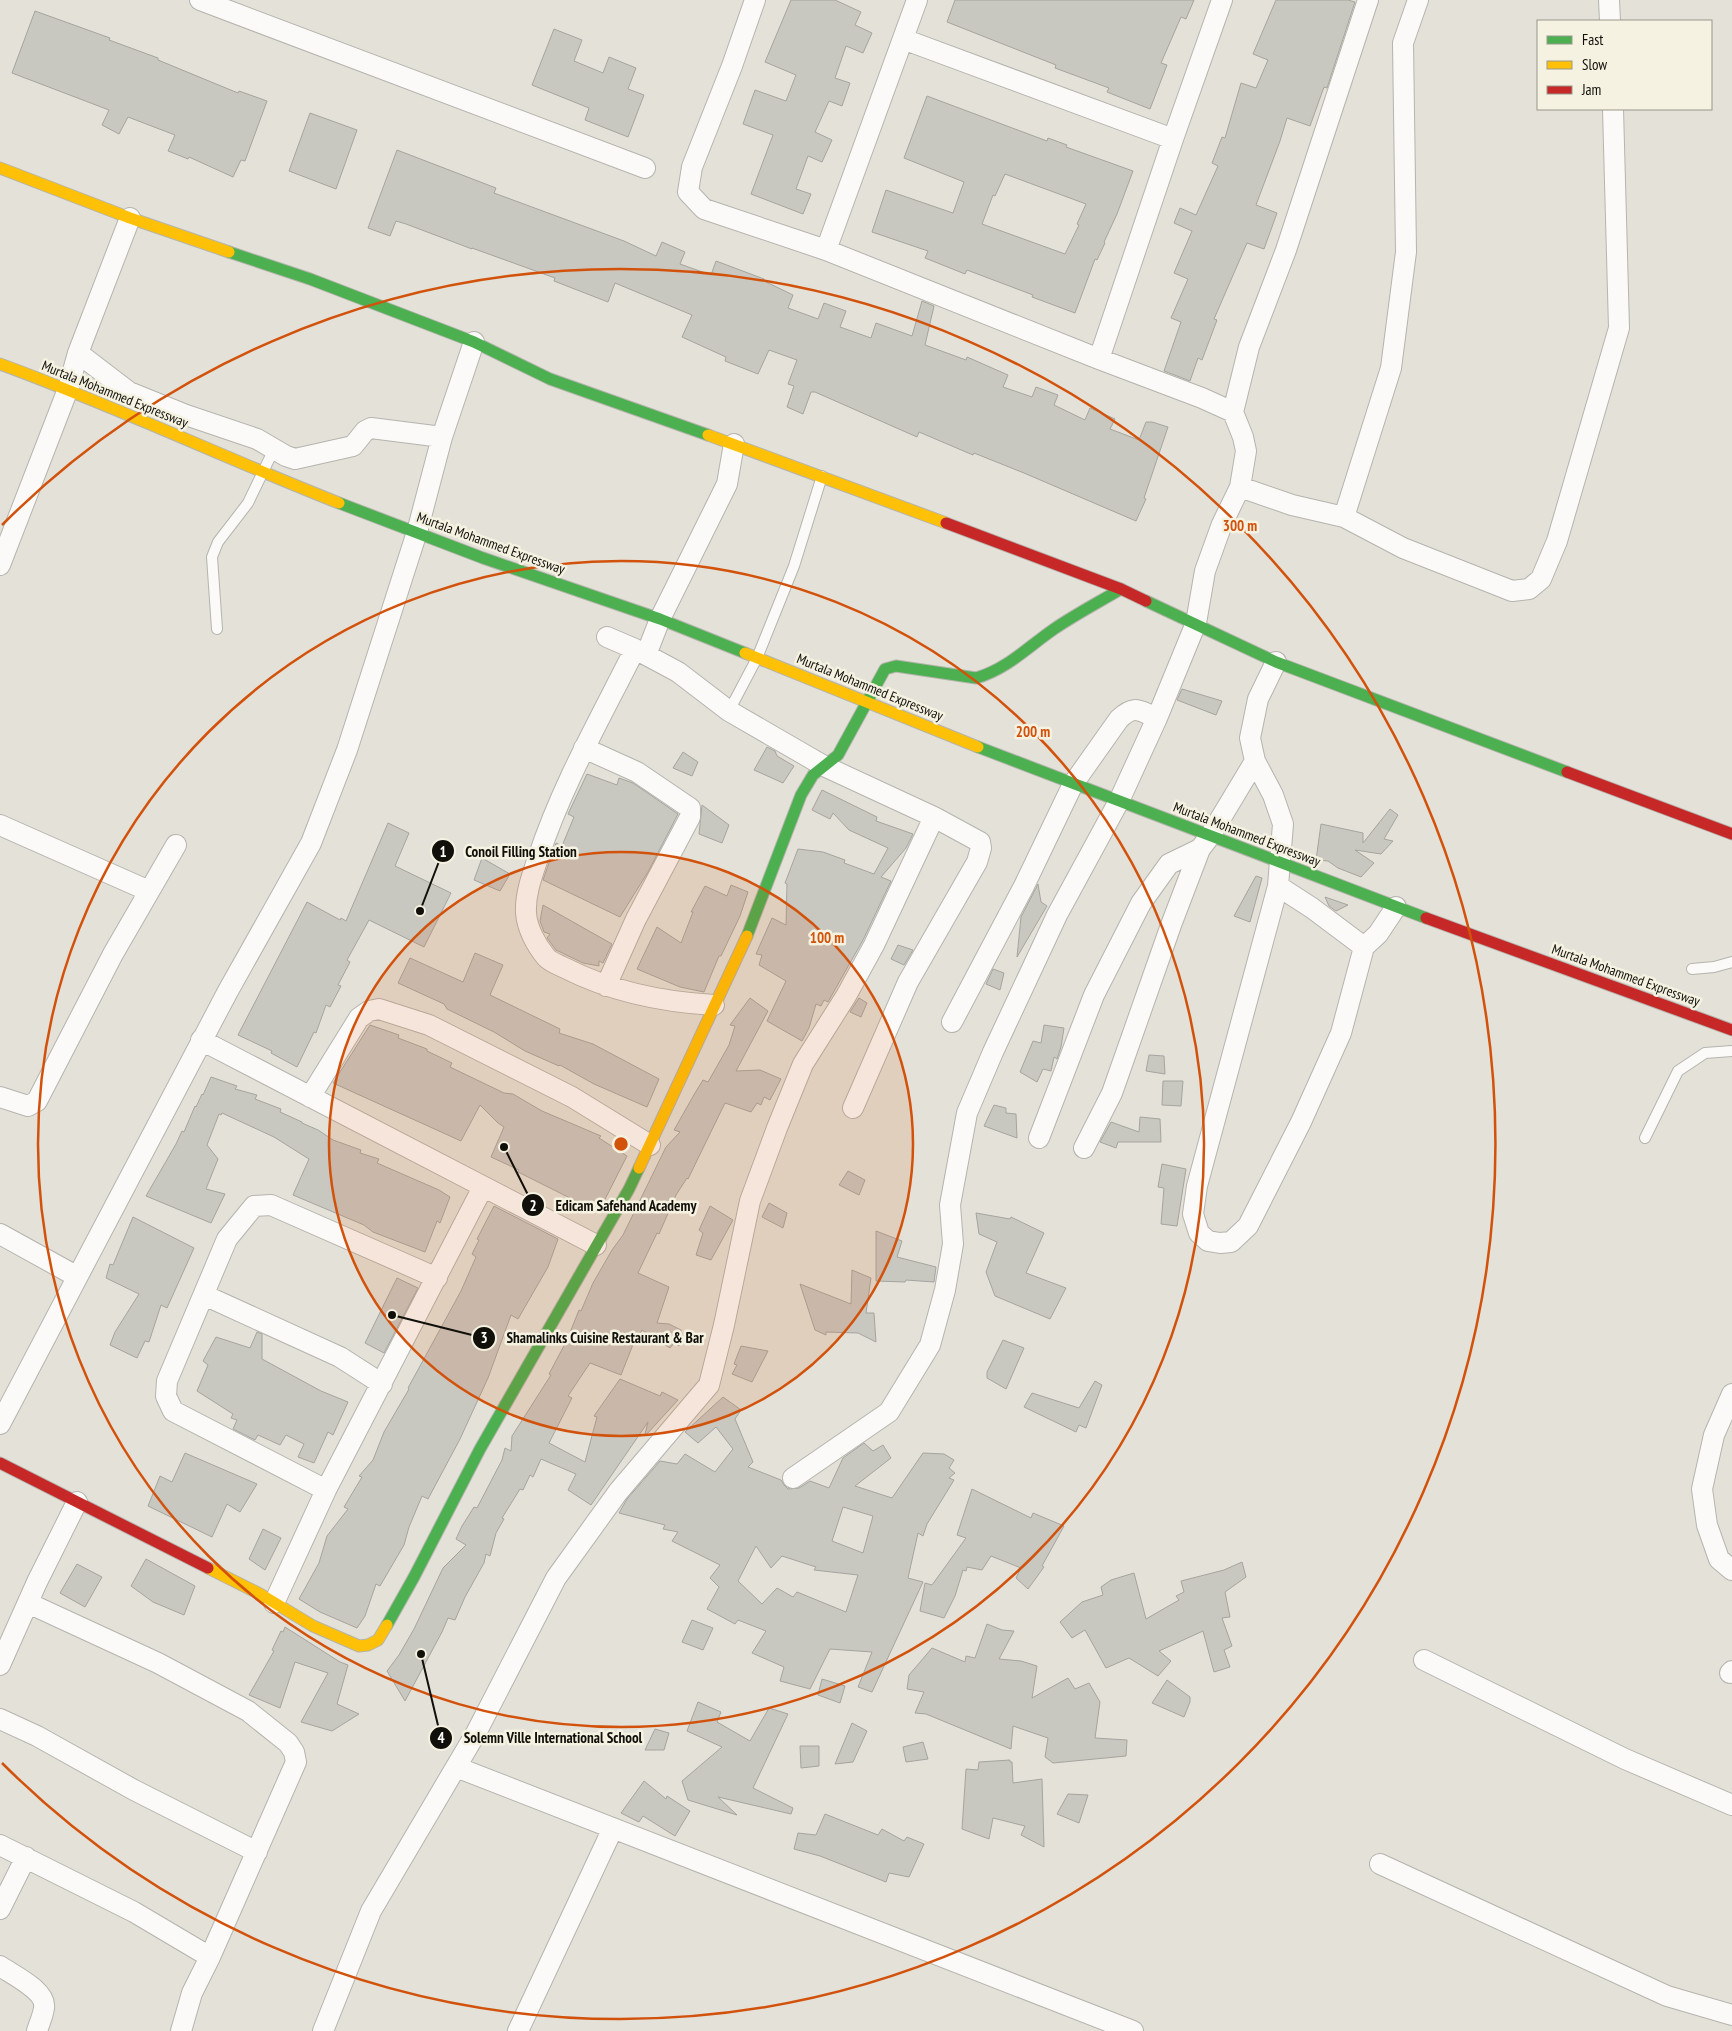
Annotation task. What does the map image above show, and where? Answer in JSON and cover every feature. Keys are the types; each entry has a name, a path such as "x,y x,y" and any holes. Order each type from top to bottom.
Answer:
{"main road":[{"path":"0,168 130,218 310,279 474,342 550,378 822,476 1121,589 1276,662 1732,834"},
{"name":"Murtala Mohammed Expressway","path":"0,364 68,389 263,473 483,558 660,619 1119,802 1205,843 1280,862 1396,907 1732,1030"},
{"path":"0,1463 274,1603 313,1626 358,1646 368,1645 378,1640 414,1577 480,1449 629,1189 754,922 801,795 813,774 838,755 885,669 891,667 976,678 989,676 1002,670 1053,629 1121,589"}],"street":[{"path":"200,0 645,168"},
{"path":"754,0 732,66 692,168 688,192 704,209 826,250 1098,359 1202,398 1233,412"},
{"path":"826,250 917,0"},
{"path":"1098,359 1172,139 1222,0"},
{"path":"794,1478 888,1412 930,1345 944,1290 952,1244 950,1205 967,1113 993,1052 1057,915 1119,802 1157,718 1196,623 1205,571 1222,524 1240,487 1246,451 1243,436 1233,412 1249,347 1286,250 1368,0"},
{"path":"1344,517 1391,368 1406,252 1403,43 1418,0"},
{"path":"1609,0 1610,20"},
{"path":"903,39 1172,139"},
{"path":"1240,487 1292,505 1344,517 1403,548 1512,591 1529,589 1541,579 1557,541 1619,328 1613,110"},
{"path":"0,565 68,389 78,353 130,218"},
{"path":"0,1424 76,1276 202,1040 311,843 347,750 417,532 442,437 474,342"},
{"path":"78,353 129,392 186,415 257,439 295,458 353,446 365,431 370,428 442,437"},
{"path":"714,1005 674,1002 625,992 588,980 547,959 530,930 526,913 528,889 547,832 584,748 660,619 727,484 734,444"},
{"path":"607,637 678,672 729,711 824,766 934,817 980,842 981,848 977,862 908,982 853,1108"},
{"path":"1276,662 1258,699 1250,738 1255,761 1273,795 1283,824 1278,886 1197,1186 1194,1214 1199,1232 1208,1241 1231,1242 1248,1226 1300,1122 1341,1033 1364,947 1378,934 1396,907"},
{"path":"952,1022 1024,886 1073,784 1119,719 1128,710 1134,709 1157,718"},
{"path":"584,748 637,772 690,808 690,817 636,919 606,986"},
{"path":"1084,1148 1112,1092 1171,925 1205,843 1255,761"},
{"path":"323,2031 372,1911 476,1733 556,1578 618,1492 709,1385 724,1325 750,1201 777,1128 803,1064 846,996 874,945 934,817"},
{"path":"0,825 149,891"},
{"path":"1039,1138 1094,995 1141,903 1169,864 1205,843"},
{"path":"0,1097 28,1106 37,1101 113,954 176,845"},
{"path":"1278,886 1312,908 1364,947"},
{"path":"310,1097 359,1018 369,1011 379,1010 429,1025 572,1097 650,1145"},
{"path":"202,1040 596,1245"},
{"path":"274,1603 326,1490 483,1186"},
{"path":"326,1490 173,1410 166,1396 167,1380 227,1239 254,1206 271,1205 437,1278"},
{"path":"0,1234 76,1276"},
{"path":"204,1295 340,1357 382,1384"},
{"path":"1732,1394 1714,1435 1702,1489 1707,1524 1718,1559 1732,1570"},
{"path":"0,1665 77,1502"},
{"path":"28,1603 158,1662 248,1711 288,1742 294,1752 296,1762 210,1957 192,1993 181,2031"},
{"path":"1424,1660 1625,1759 1732,1805"},
{"path":"0,1719 37,1736 134,1790 257,1852"},
{"path":"456,1767 1133,2031"},
{"path":"518,2031 613,1828"},
{"path":"0,1845 134,1912 210,1957"},
{"path":"0,1909 26,1858"},
{"path":"1380,1864 1667,1996 1732,2015"},
{"path":"0,1966 37,1990 44,1997 45,2007 37,2031"}],"lane":[{"path":"217,629 212,557 218,542 248,503 274,449"},
{"path":"729,711 757,658 794,566 822,476"},
{"path":"1692,969 1714,967 1732,962"},
{"path":"1645,1138 1678,1071 1705,1053 1732,1051"}],"building":[{"path":"791,0 835,0 861,12 855,25 872,33 863,53 846,46 835,78 850,83 842,106 829,101 815,132 832,140 822,162 808,156 796,189 811,194 803,214 751,194 773,135 743,124 755,90 786,101 796,75 765,62"},
{"path":"955,0 1194,0 1186,19 1181,17 1161,63 1167,65 1150,109 1107,92 1109,88 1055,68 1056,65 947,22"},
{"path":"1276,0 1348,0 1355,2 1327,88 1324,87 1310,126 1287,118 1256,205 1277,213 1264,249 1247,243 1214,319 1217,320 1202,360 1198,358 1190,381 1164,371 1181,322 1171,318 1188,279 1174,273 1192,231 1174,223 1180,208 1196,215 1218,166 1212,163 1222,137 1225,138 1241,83 1256,88 1268,60 1253,54"},
{"path":"35,11 110,38 109,40 158,58 158,60 238,93 239,91 267,101 245,161 241,160 233,177 189,157 188,159 168,151 175,135 128,117 119,134 102,125 109,110 12,73"},
{"path":"554,29 582,40 574,61 603,73 609,57 636,68 628,89 644,95 628,137 585,120 589,108 532,85"},
{"path":"927,96 1047,141 1048,138 1067,145 1066,147 1133,171 1105,243 1097,260 1095,259 1075,313 967,270 965,274 925,258 928,251 872,232 886,190 953,213 964,182 904,158","holes":["1005,174 1086,204 1077,224 1079,225 1065,254 982,224 993,195 995,196"]},
{"path":"310,113 357,130 336,189 289,171"},
{"path":"397,150 496,188 494,193 624,241 656,256 662,242 685,252 680,264 711,275 716,261 764,279 764,281 793,295 788,308 818,319 824,303 846,311 840,327 871,338 876,323 912,336 922,301 934,306 925,345 966,360 967,357 1008,375 1003,387 1032,397 1036,387 1058,395 1054,405 1085,420 1090,408 1115,419 1110,429 1139,440 1146,422 1168,427 1144,498 1146,499 1136,521 974,453 973,455 919,432 917,437 815,392 811,392 803,414 787,407 794,386 788,384 797,360 769,350 758,374 725,361 726,357 682,337 692,315 615,283 608,302 554,281 555,278 406,224 396,221 390,236 368,228"},
{"path":"1182,689 1222,701 1216,715 1177,700"},
{"path":"767,747 775,751 777,756 794,766 783,783 754,770"},
{"path":"683,752 698,762 692,776 673,768"},
{"path":"587,774 617,785 619,778 633,783 678,814 648,872 620,917 543,880 556,843 562,846 574,817 568,814"},
{"path":"822,790 877,817 876,821 913,834 906,848 881,877 891,881 863,940 828,1002 824,1000 821,1006 816,1004 809,1028 802,1041 767,1021 786,981 759,965 762,955 756,954 772,918 786,925 787,884 785,883 798,849 823,852 845,860 844,863 874,874 888,848 849,830 833,813 830,819 812,810"},
{"path":"702,805 729,825 722,843 699,834"},
{"path":"1390,809 1398,815 1384,839 1393,841 1381,854 1355,850 1374,863 1361,877 1338,868 1328,861 1316,860 1321,824 1363,833 1363,843"},
{"path":"388,823 409,833 395,866 451,893 424,947 369,920 347,960 350,962 338,985 341,986 330,1007 326,1005 316,1033 314,1032 297,1067 271,1053 272,1051 238,1035 307,902 340,920 341,918 346,921"},
{"path":"482,858 510,874 500,891 474,880"},
{"path":"1256,876 1262,878 1250,922 1234,916"},
{"path":"1038,884 1041,902 1047,906 1017,957 1021,917"},
{"path":"731,885 748,892 740,916 721,956 719,956 704,992 680,987 637,969 657,927 681,943 693,912 691,912 705,886 727,896"},
{"path":"1325,897 1348,905 1336,911 1329,906"},
{"path":"543,905 612,944 603,963 599,961 599,966 583,963 556,950 547,938 550,934 544,932 540,921"},
{"path":"898,945 913,950 904,965 891,959"},
{"path":"475,953 503,965 490,995 560,1029 559,1033 593,1044 659,1079 647,1107 594,1084 560,1065 525,1051 494,1032 447,1009 444,1004 398,983 410,958 463,982"},
{"path":"993,969 1004,973 1000,990 986,984"},
{"path":"750,998 768,1011 736,1071 760,1070 781,1079 770,1100 764,1097 761,1105 757,1103 751,1112 725,1103 688,1179 676,1195 659,1234 657,1233 638,1273 669,1287 657,1323 669,1324 681,1330 679,1346 674,1343 670,1348 642,1330 634,1342 621,1375 590,1363 568,1396 572,1398 549,1443 585,1462 597,1417 594,1416 620,1379 660,1396 662,1392 678,1400 646,1435 648,1422 591,1505 568,1490 576,1474 541,1459 533,1477 530,1475 523,1490 520,1489 502,1518 504,1519 496,1533 490,1556 486,1554 484,1563 465,1597 455,1620 448,1618 405,1701 387,1671 414,1629 443,1568 466,1545 456,1539 462,1526 474,1507 477,1508 502,1460 505,1448 511,1451 512,1436 551,1375 549,1374 593,1283 623,1235 666,1147 680,1132 674,1130 695,1093 703,1080 708,1082 729,1045 735,1026 730,1025"},
{"path":"859,998 867,1003 861,1017 850,1012"},
{"path":"370,1025 399,1035 398,1038 427,1049 427,1051 452,1063 450,1067 504,1093 513,1094 542,1111 601,1136 599,1138 627,1156 599,1211 491,1157 504,1127 480,1105 461,1141 333,1083"},
{"path":"1044,1025 1064,1028 1061,1047 1057,1059 1054,1057 1051,1071 1043,1069 1037,1082 1020,1072 1033,1041 1041,1043"},
{"path":"1149,1055 1164,1056 1165,1074 1146,1071"},
{"path":"211,1077 237,1086 235,1089 257,1095 255,1099 281,1109 280,1112 318,1130 333,1140 361,1150 360,1153 379,1159 377,1163 439,1190 450,1197 440,1223 437,1221 425,1252 373,1232 364,1225 293,1195 309,1159 274,1137 222,1113 221,1115 219,1114 207,1145 218,1159 206,1189 225,1194 211,1223 146,1196 182,1131 184,1132 195,1106 203,1095"},
{"path":"1163,1081 1183,1081 1181,1106 1162,1105"},
{"path":"994,1105 1006,1108 1006,1113 1016,1114 1017,1138 984,1126"},
{"path":"1140,1117 1160,1119 1161,1142 1118,1142 1116,1148 1100,1142 1111,1122 1139,1132"},
{"path":"1162,1164 1186,1169 1177,1226 1161,1224 1164,1188 1158,1187"},
{"path":"848,1171 865,1180 859,1195 839,1185"},
{"path":"769,1203 787,1213 783,1228 762,1217"},
{"path":"494,1206 558,1239 548,1267 518,1319 511,1315 488,1378 460,1439 428,1499 422,1496 409,1527 404,1545 380,1586 376,1584 365,1616 357,1628 320,1612 299,1599 319,1563 327,1536 348,1509 344,1507 362,1477 359,1476 373,1460 384,1432 461,1291 476,1257 472,1254 479,1240 477,1239"},
{"path":"710,1206 733,1220 711,1260 696,1255 703,1233 699,1230"},
{"path":"976,1213 1010,1219 1011,1217 1044,1233 1026,1273 1066,1288 1050,1319 995,1296 986,1272 997,1242 979,1234"},
{"path":"133,1217 194,1248 167,1308 161,1305 149,1342 145,1341 137,1358 110,1345 115,1332 139,1294 106,1278 110,1264 113,1265"},
{"path":"876,1231 902,1241 897,1257 936,1267 934,1282 906,1280 905,1282 876,1281"},
{"path":"852,1270 871,1278 866,1313 874,1313 876,1342 858,1333 826,1332 826,1335 815,1330 800,1284 851,1304"},
{"path":"397,1278 418,1288 384,1353 365,1343"},
{"path":"257,1332 262,1334 262,1359 321,1391 348,1402 333,1435 328,1432 314,1463 298,1457 304,1444 286,1435 280,1445 258,1435 255,1440 233,1429 237,1420 231,1418 233,1414 197,1391 208,1365 203,1361 216,1337 250,1348"},
{"path":"1003,1340 1024,1348 1006,1389 987,1378 987,1372"},
{"path":"741,1346 768,1351 752,1382 732,1374 737,1365 734,1364"},
{"path":"1095,1381 1102,1385 1086,1428 1079,1425 1076,1432 1024,1407 1032,1393 1079,1408"},
{"path":"723,1397 741,1410 735,1419 753,1462 748,1467 781,1480 788,1489 799,1488 810,1481 829,1488 843,1458 864,1443 873,1451 883,1445 891,1458 855,1486 892,1498 923,1453 944,1454 954,1460 949,1468 955,1473 949,1478 954,1480 927,1524 923,1536 918,1533 908,1578 923,1582 872,1692 858,1687 872,1652 830,1649 810,1689 780,1681 784,1667 752,1653 766,1631 738,1620 735,1624 707,1609 719,1587 710,1578 720,1565 672,1541 678,1532 663,1529 665,1525 619,1513 627,1499 660,1461 677,1464 685,1454 715,1472 733,1449 716,1427 698,1443 685,1432","holes":["843,1507 873,1516 863,1553 832,1541","756,1546 771,1568 782,1556 816,1567 814,1570 858,1575 846,1612 797,1592 793,1597 777,1588 762,1604 738,1581"]},
{"path":"185,1453 257,1484 240,1512 227,1504 212,1537 148,1506 160,1476 172,1482"},
{"path":"972,1489 1031,1518 1033,1513 1064,1526 1042,1566 1044,1567 1028,1589 1016,1578 1021,1568 991,1556 982,1570 967,1567 966,1571 963,1570 955,1596 944,1618 920,1611 925,1583 932,1585 966,1538 957,1535"},
{"path":"263,1529 281,1538 265,1570 249,1559"},
{"path":"146,1559 195,1586 184,1615 153,1602 131,1586"},
{"path":"1242,1562 1246,1577 1225,1592 1230,1617 1222,1618 1232,1646 1224,1650 1230,1667 1214,1672 1203,1631 1159,1651 1171,1661 1158,1676 1129,1658 1106,1668 1085,1630 1072,1638 1060,1622 1082,1602 1103,1595 1101,1587 1111,1580 1134,1573 1146,1619 1179,1600 1176,1596 1184,1592 1181,1581 1224,1570"},
{"path":"77,1564 102,1577 85,1607 60,1593"},
{"path":"692,1620 713,1628 703,1650 682,1642"},
{"path":"987,1624 1002,1630 1014,1631 999,1659 1021,1661 1037,1666 1032,1698 1068,1678 1075,1689 1089,1683 1100,1702 1095,1738 1127,1740 1126,1756 1053,1763 1045,1757 1048,1738 1013,1726 1011,1749 926,1714 915,1713 924,1692 907,1689 909,1675 932,1648 965,1662 966,1656 975,1658"},
{"path":"285,1627 340,1662 348,1665 337,1704 359,1714 332,1731 301,1722 328,1673 295,1662 280,1708 249,1695 274,1651 272,1650 281,1631 283,1632"},
{"path":"822,1679 845,1686 840,1703 818,1695"},
{"path":"1167,1680 1190,1697 1184,1717 1152,1703"},
{"path":"698,1702 721,1712 717,1722 750,1741 769,1708 788,1714 753,1788 793,1808 791,1814 718,1797 737,1815 688,1800 682,1781 722,1747 687,1731"},
{"path":"852,1723 867,1731 853,1762 835,1764"},
{"path":"655,1729 669,1733 664,1750 645,1750"},
{"path":"923,1742 928,1759 906,1762 903,1747"},
{"path":"800,1746 819,1746 819,1766 801,1768"},
{"path":"1010,1760 1012,1762 1013,1783 1042,1779 1044,1847 1021,1835 1025,1826 993,1818 989,1839 962,1829 966,1769 978,1770 979,1762"},
{"path":"644,1781 666,1799 667,1796 690,1811 675,1836 643,1816 639,1822 621,1813"},
{"path":"1068,1794 1088,1795 1079,1823 1057,1814"},
{"path":"825,1814 878,1835 882,1829 904,1841 907,1837 924,1844 909,1877 889,1873 886,1882 820,1856 794,1849 798,1833 816,1835"}],"traffic: fast":[{"path":"229,252 310,279 474,342 550,379 708,435"},
{"path":"339,503 483,558 660,619 745,653"},
{"path":"747,936 801,795 813,775 838,755 885,669 896,666 976,678 998,669 1062,624 1121,589"},
{"path":"1146,601 1276,662 1567,772"},
{"path":"978,747 1426,918"},
{"path":"387,1625 480,1449 629,1189 639,1168"}],"traffic: slow":[{"path":"0,168 130,218 229,252"},
{"path":"0,364 85,397 339,503"},
{"path":"708,435 946,523"},
{"path":"745,653 978,747"},
{"path":"639,1168 747,936"},
{"path":"208,1568 260,1594 313,1626 359,1646 368,1645 378,1640 387,1625"}],"traffic: jam":[{"path":"946,523 1121,589 1146,601"},
{"path":"1567,772 1732,834"},
{"path":"1426,918 1732,1030"},
{"path":"0,1463 208,1568"}],"place":[{"name":"Conoil Filling Station","path":"420,911"},
{"name":"Edicam Safehand Academy","path":"504,1147"},
{"name":"Shamalinks Cuisine Restaurant & Bar","path":"392,1315"},
{"name":"Solemn Ville International School","path":"421,1654"}]}
